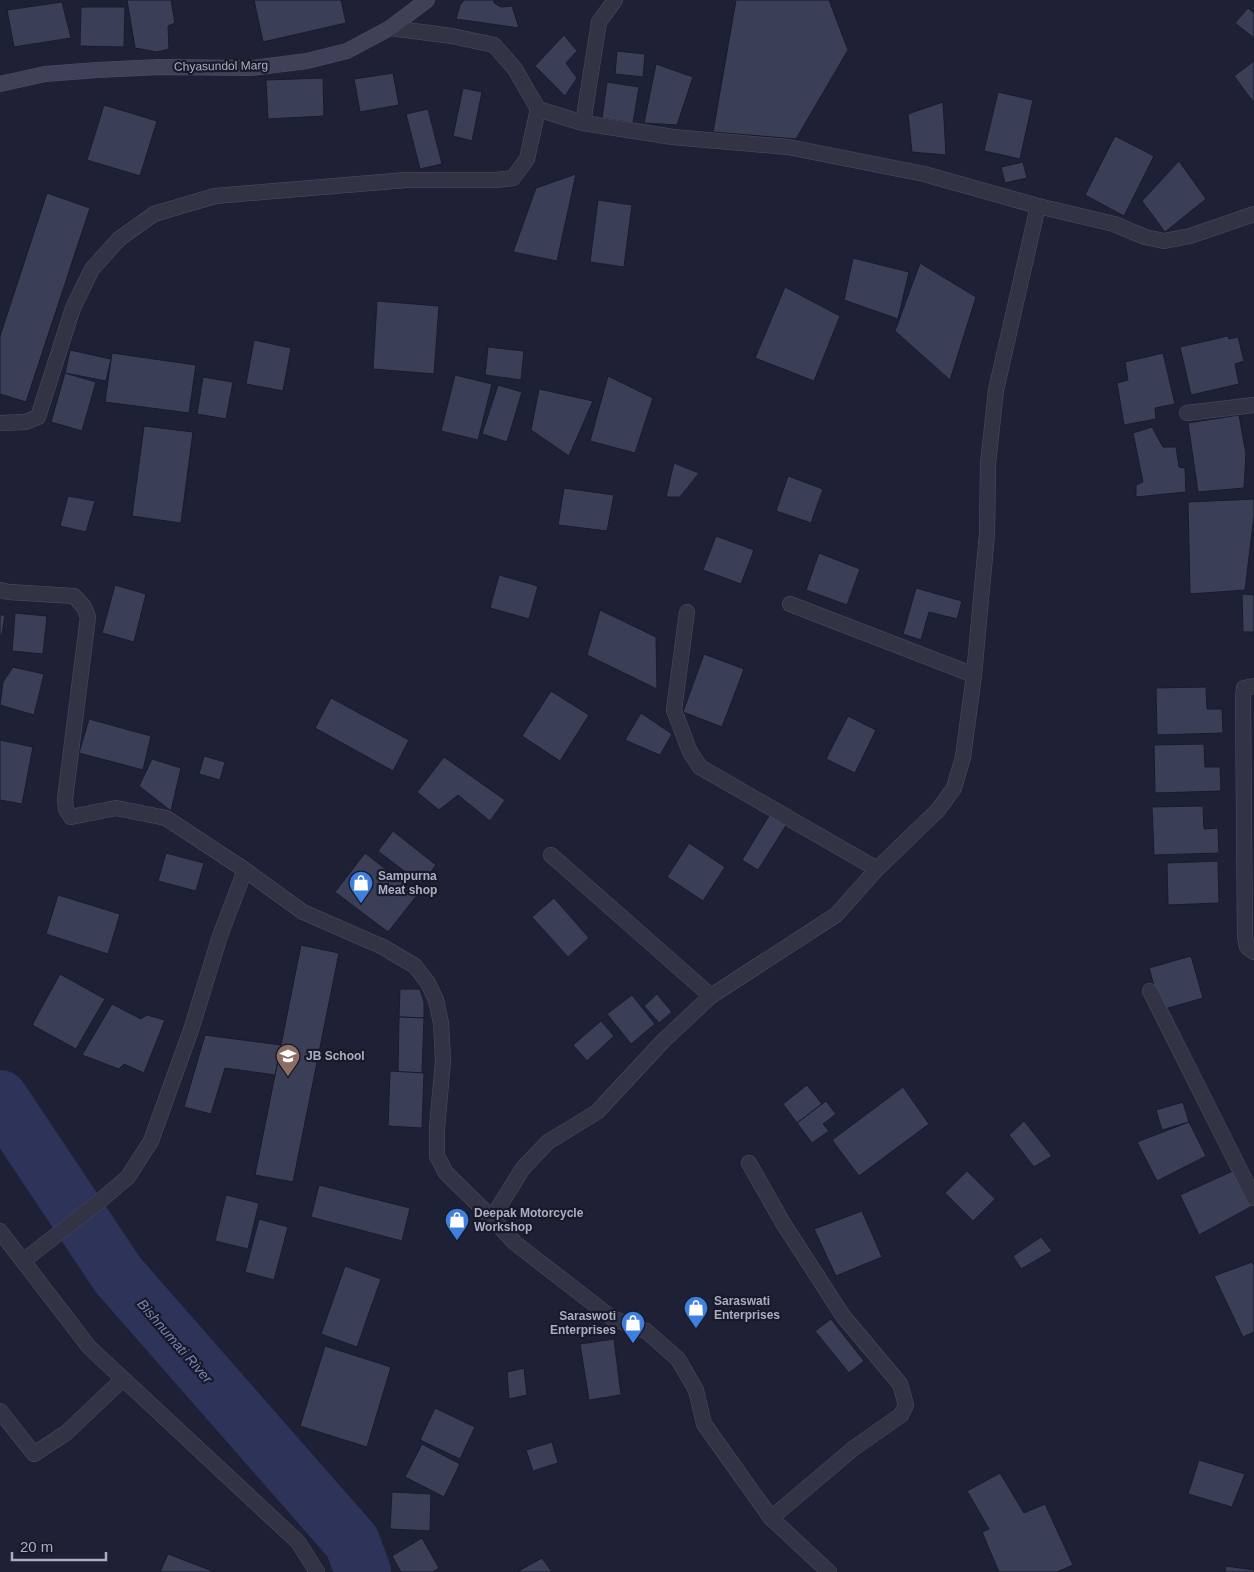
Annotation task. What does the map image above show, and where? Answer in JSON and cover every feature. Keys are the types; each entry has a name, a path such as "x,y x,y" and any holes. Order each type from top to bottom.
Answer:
{"street":[{"name":"Chyasundol Marg","path":"0,84 45,74 97,70 160,67 252,68 307,61 347,51 390,28 427,0"},
{"path":"583,123 599,22 615,0"},
{"path":"0,423 25,422 38,417 73,308 92,269 119,240 154,214 215,196 406,180 496,180 513,178 527,159 538,109 515,69 494,45 452,36 390,28"},
{"path":"538,109 583,123 672,137 788,147 924,174 1038,206 1114,224 1145,237 1164,241 1190,236 1254,214"},
{"path":"492,1218 523,1168 548,1142 597,1112 664,1040 710,996 836,915 877,869 938,810 954,788 963,757 974,675 987,534 988,464 996,390 1038,206"},
{"path":"1187,413 1254,405"},
{"path":"0,590 74,596 84,607 88,617 65,799 66,809 71,817 116,808 166,818 245,870 303,912 383,947 415,966 428,983 436,1000 441,1023 443,1060 437,1128 437,1156 446,1173 515,1243 612,1318 646,1331 678,1359 696,1390 704,1424 772,1518 829,1572"},
{"path":"790,604 974,675"},
{"path":"687,612 674,710 690,752 700,767 877,869"},
{"path":"1254,686 1244,688 1243,698 1245,937 1247,947 1254,952"},
{"path":"551,855 710,996"},
{"path":"23,1261 96,1205 128,1177 151,1141 191,1030 220,936 245,870"},
{"path":"1150,991 1254,1198"},
{"path":"749,1163 783,1223 843,1316 900,1384 906,1405 901,1415 854,1448 772,1518"},
{"path":"0,1231 89,1347 298,1542 317,1572"},
{"path":"0,1411 34,1454 66,1433 123,1379"}],"building":[{"path":"127,0 171,0 175,23 168,26 169,49 157,52 135,48"},
{"path":"254,0 341,0 346,23 263,42"},
{"path":"464,0 494,0 494,3 501,7 512,6 519,28 456,19 460,5"},
{"path":"736,0 829,0 848,50 796,139 713,132"},
{"path":"62,2 71,38 14,47 7,10"},
{"path":"81,7 125,7 124,47 80,46"},
{"path":"1248,8 1254,13 1254,38 1235,23"},
{"path":"564,35 577,51 566,63 577,78 565,96 535,66"},
{"path":"617,51 645,54 643,77 615,74"},
{"path":"1254,61 1254,103 1234,76"},
{"path":"656,64 693,77 677,125 644,123"},
{"path":"393,73 399,105 360,112 354,79"},
{"path":"323,78 324,116 268,119 266,80"},
{"path":"607,82 639,87 633,123 602,118"},
{"path":"463,88 482,92 472,141 453,136"},
{"path":"998,92 1033,100 1020,159 984,151"},
{"path":"943,102 946,155 912,152 908,114"},
{"path":"104,105 157,121 140,176 87,160"},
{"path":"428,109 442,164 420,169 406,114"},
{"path":"1115,136 1154,156 1124,216 1085,195"},
{"path":"1179,161 1206,199 1165,232 1142,201"},
{"path":"1023,162 1027,178 1005,183 1001,167"},
{"path":"576,174 557,261 513,252 536,188"},
{"path":"47,193 90,208 26,402 0,394 0,336"},
{"path":"598,200 632,205 624,267 590,262"},
{"path":"853,258 909,272 898,319 844,300"},
{"path":"920,263 976,297 950,380 895,331"},
{"path":"785,287 840,316 814,381 755,358"},
{"path":"377,301 439,306 434,374 373,369"},
{"path":"1228,336 1229,339 1238,337 1244,361 1235,364 1239,384 1191,395 1180,347"},
{"path":"254,340 291,348 283,391 246,384"},
{"path":"488,347 524,351 521,380 485,375"},
{"path":"70,350 111,359 106,381 65,373"},
{"path":"112,353 196,365 189,413 105,402"},
{"path":"1163,353 1175,404 1155,408 1156,419 1124,425 1117,383 1128,380 1125,362"},
{"path":"65,373 96,382 82,431 51,422"},
{"path":"455,375 492,384 478,440 441,431"},
{"path":"608,376 653,398 635,453 590,441"},
{"path":"203,377 233,382 226,419 197,414"},
{"path":"498,385 522,392 507,442 482,434"},
{"path":"539,389 593,401 569,456 531,430"},
{"path":"1239,415 1246,454 1244,488 1198,492 1188,423"},
{"path":"144,426 193,432 181,523 132,516"},
{"path":"1152,427 1163,447 1176,447 1179,467 1185,468 1186,492 1136,497 1136,485 1143,482 1133,433"},
{"path":"674,463 699,473 680,497 666,497"},
{"path":"788,476 823,489 811,523 776,511"},
{"path":"564,488 614,495 607,531 558,525"},
{"path":"68,496 95,501 86,532 60,526"},
{"path":"1254,499 1254,516 1245,590 1190,594 1188,502"},
{"path":"716,536 754,550 741,584 703,570"},
{"path":"819,553 860,569 847,605 806,590"},
{"path":"499,575 538,586 529,619 490,608"},
{"path":"115,585 146,594 134,642 102,633"},
{"path":"916,588 962,601 957,619 929,612 921,640 903,634"},
{"path":"1242,594 1254,595 1254,632 1243,632"},
{"path":"600,610 656,637 657,689 587,655"},
{"path":"15,613 47,616 43,654 12,651"},
{"path":"0,615 5,615 2,635 0,635"},
{"path":"704,654 744,669 722,727 683,712"},
{"path":"13,667 44,674 34,715 0,705 3,682"},
{"path":"1206,687 1207,709 1222,709 1223,733 1157,735 1156,688"},
{"path":"551,691 589,715 560,761 522,736"},
{"path":"331,698 409,740 393,771 315,728"},
{"path":"641,713 672,734 660,755 625,740"},
{"path":"848,716 876,730 855,773 826,759"},
{"path":"89,719 151,736 143,770 79,753"},
{"path":"0,740 33,747 22,804 0,800"},
{"path":"1204,744 1205,767 1220,767 1221,791 1155,793 1154,745"},
{"path":"204,756 225,762 220,780 199,774"},
{"path":"444,757 505,800 490,821 458,795 439,810 417,792"},
{"path":"152,759 181,768 171,811 139,786"},
{"path":"1203,806 1204,829 1218,828 1219,853 1154,855 1152,807"},
{"path":"770,814 787,824 758,870 742,860"},
{"path":"393,831 436,865 421,884 378,851"},
{"path":"689,843 725,867 703,901 667,877"},
{"path":"166,853 204,863 196,891 158,881"},
{"path":"365,853 418,894 388,932 335,892"},
{"path":"1218,861 1219,903 1168,905 1167,863"},
{"path":"58,895 120,914 108,954 46,934"},
{"path":"554,898 589,938 568,957 532,917"},
{"path":"301,945 339,953 293,1182 255,1175"},
{"path":"1191,956 1203,998 1161,1010 1149,968"},
{"path":"60,974 105,999 76,1049 32,1025"},
{"path":"400,989 420,989 424,1002 424,1018 399,1017"},
{"path":"657,994 672,1012 659,1023 644,1006"},
{"path":"632,995 655,1024 631,1044 607,1014"},
{"path":"112,1004 141,1019 147,1015 165,1020 144,1073 124,1064 119,1069 82,1055"},
{"path":"399,1017 424,1018 422,1073 398,1072"},
{"path":"601,1021 614,1036 587,1061 573,1045"},
{"path":"205,1035 281,1045 275,1075 225,1068 211,1114 184,1107"},
{"path":"390,1071 424,1073 422,1128 388,1126"},
{"path":"807,1085 822,1104 797,1123 783,1104"},
{"path":"903,1087 929,1124 859,1176 832,1140"},
{"path":"826,1101 836,1114 823,1124 829,1131 812,1143 797,1123"},
{"path":"1183,1102 1189,1122 1162,1130 1156,1110"},
{"path":"1024,1121 1052,1156 1034,1167 1009,1135"},
{"path":"1189,1122 1206,1156 1157,1181 1137,1142"},
{"path":"1235,1170 1254,1205 1199,1235 1180,1195"},
{"path":"967,1171 995,1199 973,1221 945,1193"},
{"path":"319,1185 410,1208 402,1241 311,1217"},
{"path":"226,1195 259,1203 248,1249 215,1241"},
{"path":"862,1211 882,1257 836,1276 814,1229"},
{"path":"259,1219 288,1227 274,1280 245,1272"},
{"path":"1041,1237 1052,1251 1021,1269 1013,1256"},
{"path":"1252,1262 1254,1265 1254,1332 1243,1337 1214,1276"},
{"path":"345,1266 381,1279 357,1347 321,1334"},
{"path":"831,1319 864,1361 849,1373 815,1331"},
{"path":"614,1339 621,1395 589,1400 580,1344"},
{"path":"325,1346 391,1367 367,1447 300,1426"},
{"path":"524,1368 527,1395 509,1399 507,1372"},
{"path":"435,1408 475,1427 460,1459 420,1440"},
{"path":"552,1442 558,1463 533,1471 526,1450"},
{"path":"422,1444 460,1464 444,1497 405,1477"},
{"path":"1199,1460 1245,1474 1232,1507 1188,1494"},
{"path":"1000,1473 1024,1513 1045,1504 1073,1565 1057,1572 999,1572 982,1532 989,1529 967,1491"},
{"path":"392,1492 431,1494 430,1531 390,1529"},
{"path":"422,1538 439,1568 433,1572 401,1572 392,1556"},
{"path":"168,1554 215,1572 160,1572"},
{"path":"542,1558 552,1572 517,1572"},
{"path":"1226,1566 1254,1570 1254,1572 1225,1572"}],"waterway":[{"name":"Bishnumati River","path":"0,1098 118,1275 352,1542 363,1572"}],"place":[{"name":"Sampurna Meat shop","path":"361,904"},
{"name":"JB School","path":"288,1077"},
{"name":"Deepak Motorcycle Workshop","path":"457,1241"},
{"name":"Saraswati Enterprises","path":"696,1329"},
{"name":"Saraswoti Enterprises","path":"633,1344"}]}
